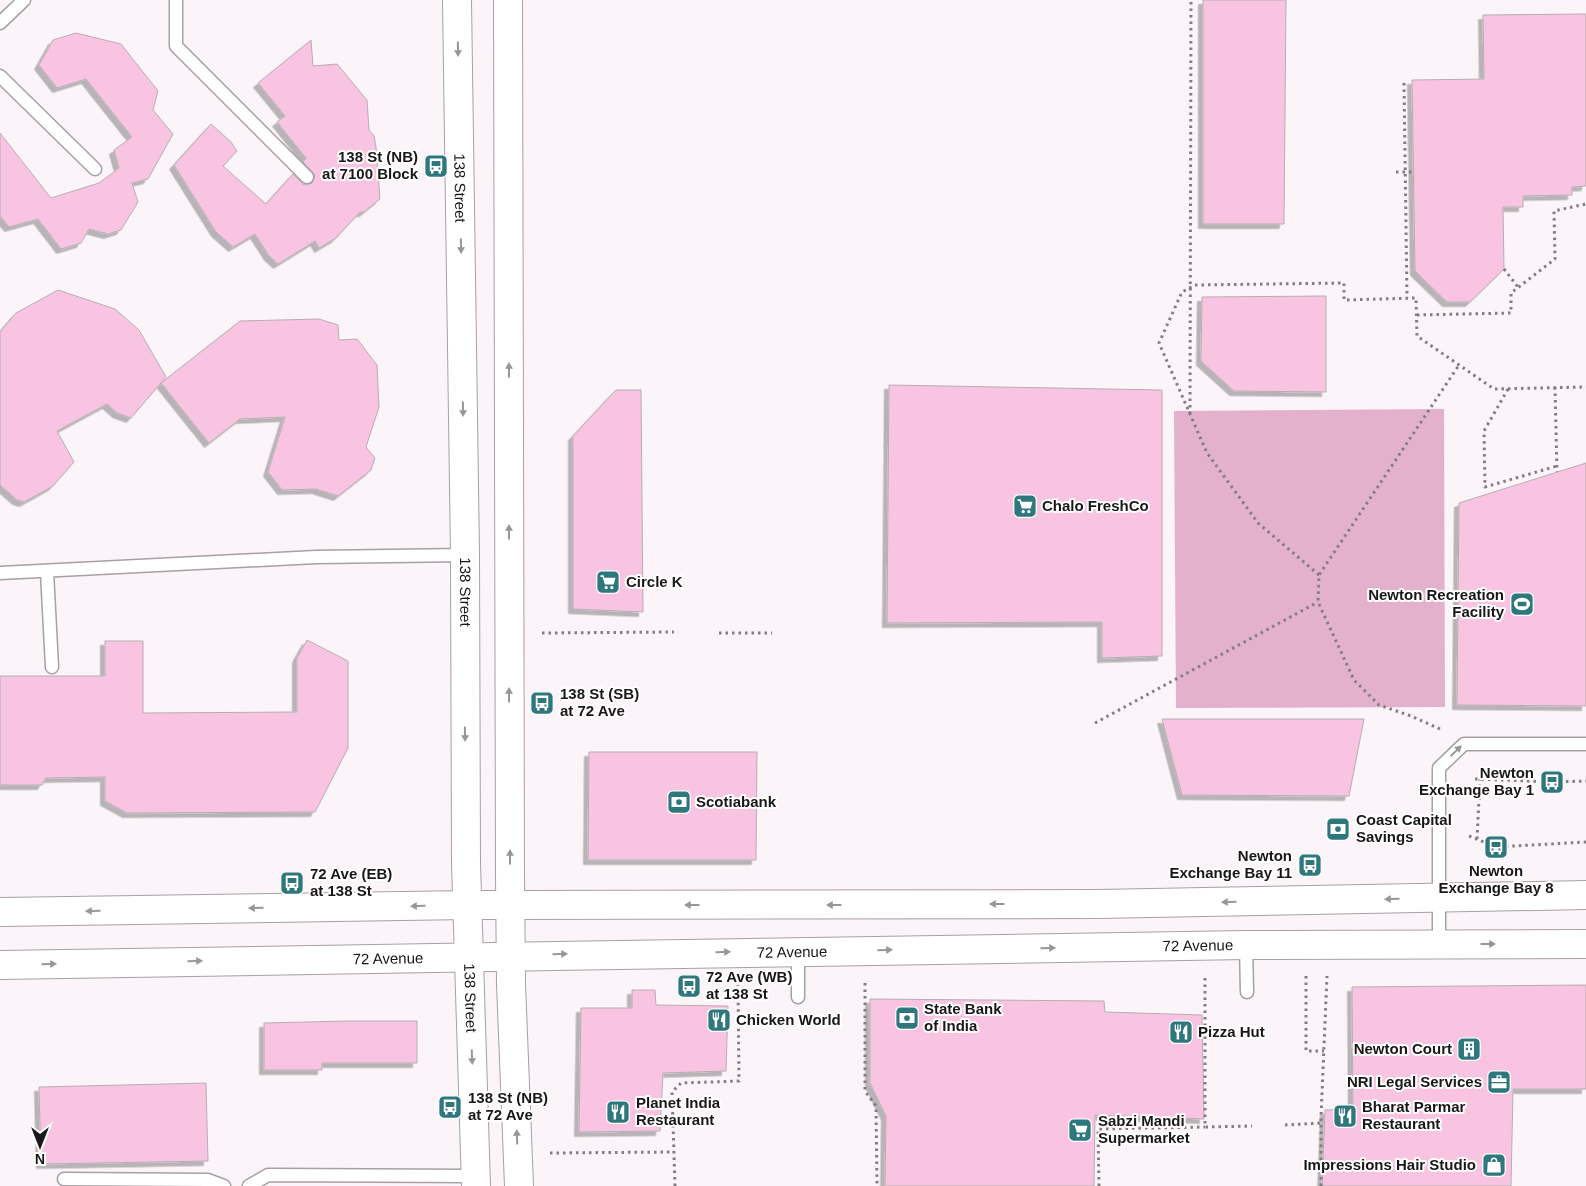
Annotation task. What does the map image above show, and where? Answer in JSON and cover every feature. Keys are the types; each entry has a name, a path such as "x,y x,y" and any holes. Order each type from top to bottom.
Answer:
{"main road":[{"name":"138 Street","path":"457,0 465,555 467,905 476,1181"},
{"path":"508,0 510,906 519,1186"},
{"path":"0,912 467,905 1097,904 1586,895"},
{"name":"72 Avenue","path":"0,964 1246,945 1586,944"}],"lane":[{"path":"0,23 24,0"},
{"path":"176,0 176,46 307,177"},
{"path":"0,76 95,169"},
{"path":"0,573 316,557 465,555"},
{"path":"47,572 52,667"},
{"path":"1439,944 1439,768 1464,744 1586,744"},
{"path":"1246,945 1247,992"},
{"path":"798,951 798,997"},
{"path":"249,1186 268,1175 476,1181"},
{"path":"64,1179 208,1180 224,1186"}],"path":[{"path":"1190,416 1191,0"},
{"path":"1404,84 1407,298"},
{"path":"1396,172 1413,172"},
{"path":"1417,315 1511,313 1511,293 1555,259 1554,211 1586,204"},
{"path":"1504,269 1518,288"},
{"path":"1319,575 1258,523 1206,453 1159,343 1182,292 1194,285 1344,283 1344,300 1416,298 1417,336 1494,389 1586,387"},
{"path":"1440,729 1411,716 1378,706 1354,680 1318,602 1319,575 1460,365"},
{"path":"1555,387 1557,472"},
{"path":"1509,388 1484,431 1485,487 1557,466"},
{"path":"1095,723 1318,602"},
{"path":"542,633 674,632"},
{"path":"719,633 772,633"},
{"path":"1475,779 1552,782 1586,781"},
{"path":"1477,839 1480,779"},
{"path":"1469,836 1496,847 1586,842"},
{"path":"1306,976 1306,1051 1324,1051"},
{"path":"1320,1186 1320,1124 1327,976"},
{"path":"1205,978 1205,1127"},
{"path":"865,983 865,1091 876,1106 877,1186"},
{"path":"675,1186 672,1092 681,1083 739,1081 738,985"},
{"path":"1285,1124 1320,1124"},
{"path":"1099,1186 1098,1129 1252,1126"},
{"path":"550,1153 674,1152"}],"shaded area":[{"path":"1444,409 1445,707 1176,708 1174,411"}],"building":[{"path":"1203,0 1286,0 1284,224 1203,224"},
{"path":"1586,14 1586,186 1572,187 1572,195 1523,196 1523,207 1503,207 1504,269 1470,302 1447,302 1415,271 1412,80 1484,79 1483,15"},
{"path":"76,33 121,44 158,91 153,110 173,134 148,179 132,183 138,202 121,230 108,234 89,229 81,243 61,249 38,219 9,227 0,216 0,133 51,198 99,183 119,168 114,150 132,137 86,79 57,88 39,65 53,40"},
{"path":"311,40 313,66 337,64 367,100 369,130 374,136 376,147 380,199 364,212 360,212 336,238 319,248 315,241 278,264 269,256 255,234 233,247 216,232 174,165 211,124 231,142 237,151 223,166 266,204 293,174 304,185 312,183 315,175 303,162 306,158 277,122 285,116 258,83"},
{"path":"58,290 115,309 139,330 166,377 131,418 117,413 107,404 57,431 74,462 53,486 24,502 17,500 0,485 0,332 16,313"},
{"path":"1326,296 1326,392 1234,391 1201,361 1202,297"},
{"path":"319,319 338,325 339,340 357,339 377,365 379,407 366,447 375,458 371,470 338,496 316,489 282,490 268,472 285,417 240,419 209,443 161,383 240,321"},
{"name":"Chalo FreshCo","path":"889,385 1162,390 1162,656 1102,658 1102,622 887,623"},
{"path":"616,390 641,390 643,612 573,609 573,436"},
{"name":"Newton Recreation Facility","path":"1586,463 1586,706 1457,705 1459,503"},
{"path":"307,640 348,661 348,748 315,812 127,813 105,801 105,777 46,778 42,785 0,785 0,676 105,676 105,641 143,641 143,713 297,712 297,658"},
{"path":"1162,719 1364,719 1349,796 1182,795"},
{"path":"589,752 757,752 756,860 588,860"},
{"name":"Newton Court","path":"1586,985 1586,1089 1513,1089 1511,1186 1322,1186 1325,1110 1353,1109 1352,987"},
{"path":"632,990 655,990 656,1005 728,1006 726,1071 663,1073 660,1131 579,1132 581,1008 632,1008"},
{"path":"870,999 1104,1001 1105,1012 1202,1015 1204,1119 1095,1115 1094,1186 885,1186 886,1116 870,1083"},
{"path":"417,1021 417,1063 322,1063 322,1070 264,1070 264,1023"},
{"path":"206,1083 208,1161 41,1164 39,1087"}],"place":[{"name":"138 St (NB) at 7100 Block","path":"436,166"},
{"name":"Chalo FreshCo","path":"1025,506"},
{"name":"Circle K","path":"608,582"},
{"name":"Newton Recreation Facility","path":"1522,604"},
{"name":"138 St (SB) at 72 Ave","path":"542,703"},
{"name":"Newton Exchange Bay 1","path":"1552,782"},
{"name":"Scotiabank","path":"679,802"},
{"name":"Coast Capital Savings","path":"1338,829"},
{"name":"Newton Exchange Bay 8","path":"1496,847"},
{"name":"Newton Exchange Bay 11","path":"1310,865"},
{"name":"72 Ave (EB) at 138 St","path":"292,883"},
{"name":"72 Ave (WB) at 138 St","path":"689,986"},
{"name":"State Bank of India","path":"907,1018"},
{"name":"Chicken World","path":"719,1020"},
{"name":"Pizza Hut","path":"1181,1032"},
{"name":"Newton Court","path":"1469,1049"},
{"name":"NRI Legal Services","path":"1499,1082"},
{"name":"138 St (NB) at 72 Ave","path":"450,1107"},
{"name":"Planet India Restaurant","path":"618,1112"},
{"name":"Bharat Parmar Restaurant","path":"1345,1116"},
{"name":"Sabzi Mandi Supermarket","path":"1080,1130"},
{"name":"Impressions Hair Studio","path":"1494,1165"}]}
